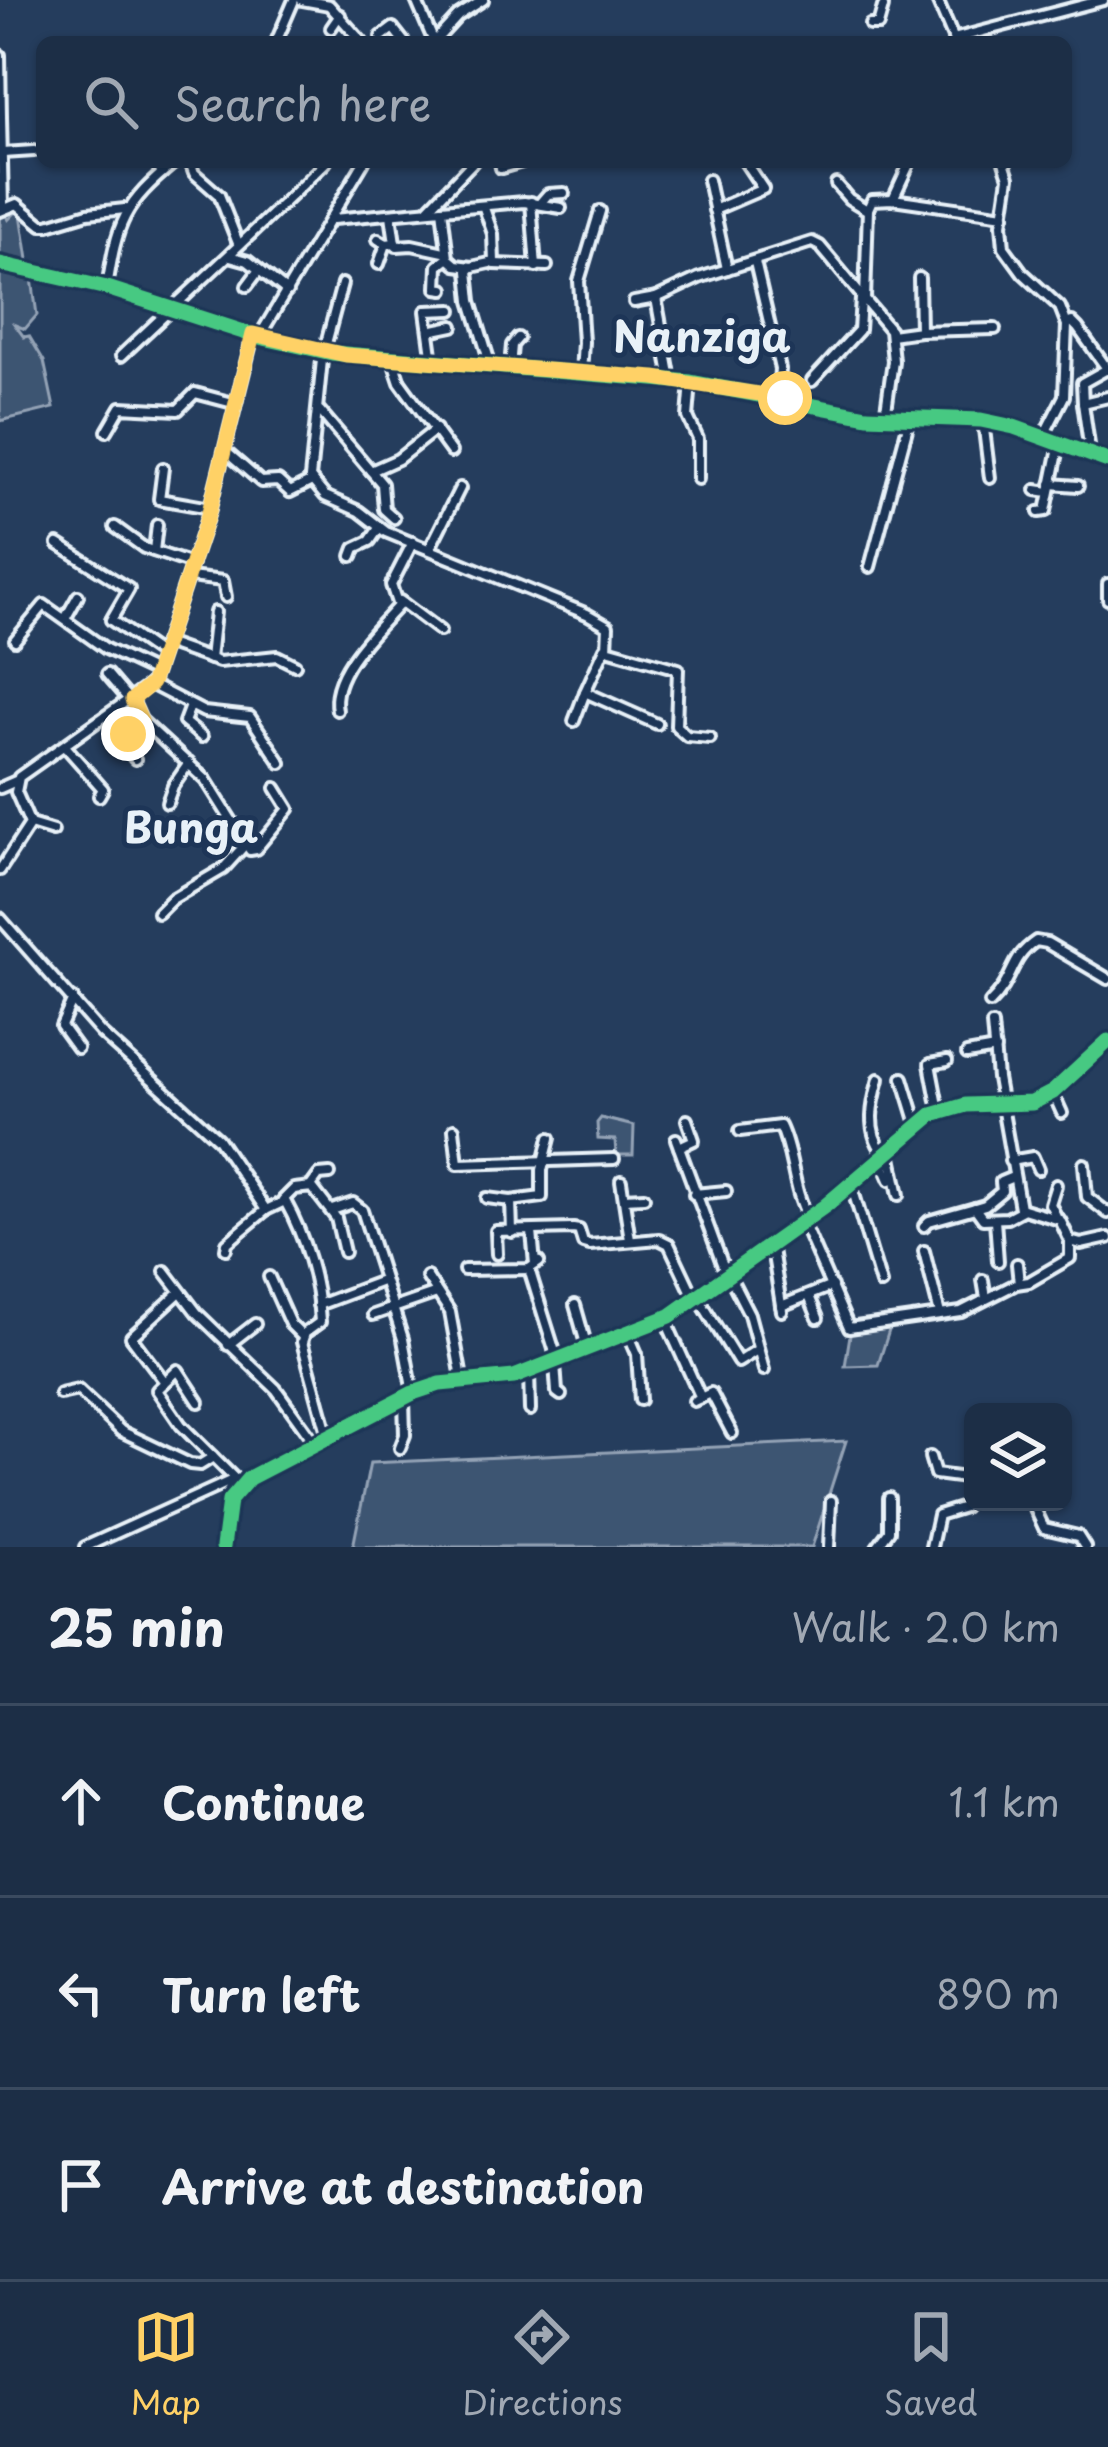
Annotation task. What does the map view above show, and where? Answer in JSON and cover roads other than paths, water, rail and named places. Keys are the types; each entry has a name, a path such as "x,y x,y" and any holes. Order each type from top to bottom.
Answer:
{"street":[{"path":"279,36 298,0 329,4 357,36"},
{"path":"416,0 431,36"},
{"path":"440,36 458,16 483,0"},
{"path":"937,0 952,36"},
{"path":"969,36 1102,0"},
{"path":"869,26 878,25 883,7"},
{"path":"331,28 340,16"},
{"path":"0,55 2,210 17,204 48,225 88,213 126,209"},
{"path":"3,154 34,151"},
{"path":"159,168 162,173"},
{"path":"107,288 126,209 168,168"},
{"path":"192,168 218,195 238,243"},
{"path":"121,356 319,168"},
{"path":"0,788 150,684 210,508 233,403 256,336 359,168"},
{"path":"332,219 434,208 446,187 470,168"},
{"path":"714,210 763,189 749,168"},
{"path":"893,199 907,168"},
{"path":"1006,168 1009,177 1001,236 1010,258 1060,308 1067,323 1065,388 1043,437"},
{"path":"708,180 727,269"},
{"path":"836,184 849,200 868,210"},
{"path":"536,202 548,194 564,193"},
{"path":"812,380 859,330 872,200 1004,215"},
{"path":"427,209 536,202 561,208"},
{"path":"386,242 447,255 468,268 541,266 536,202"},
{"path":"484,208 493,234 492,265"},
{"path":"442,209 447,255 438,266 436,288 444,289"},
{"path":"581,373 584,342 579,281 600,211"},
{"path":"379,264 391,215"},
{"path":"634,302 812,242 885,321 891,334 893,361 885,417"},
{"path":"230,256 248,261 287,292"},
{"path":"755,262 780,369 778,396"},
{"path":"0,264 107,288 256,336 324,351 691,382 778,396 826,410 982,421 1108,460"},
{"path":"468,268 471,301 491,366"},
{"path":"247,286 259,270"},
{"path":"919,278 920,331"},
{"path":"342,284 324,351 312,481 325,496 359,511 379,528 608,626 605,647 574,721"},
{"path":"656,298 670,380"},
{"path":"434,362 426,311 452,310"},
{"path":"1067,323 1078,328 1107,370 1082,383 1090,454"},
{"path":"430,331 452,326"},
{"path":"891,334 995,329"},
{"path":"510,367 512,345 518,338"},
{"path":"392,358 400,382 451,452"},
{"path":"691,382 688,417 698,440 698,479"},
{"path":"107,431 121,407 178,410 195,393 233,403"},
{"path":"1084,403 1108,397"},
{"path":"319,410 382,484 384,508 394,518"},
{"path":"869,568 910,418"},
{"path":"982,421 991,478"},
{"path":"371,471 398,459 436,429"},
{"path":"1039,512 1046,511 1060,443"},
{"path":"225,451 261,482 271,478 290,492 312,481"},
{"path":"164,468 159,499 210,508"},
{"path":"1036,490 1078,486"},
{"path":"430,548 460,488"},
{"path":"154,551 157,525"},
{"path":"115,527 154,551 192,564"},
{"path":"352,556 379,528"},
{"path":"413,542 391,585 400,601 440,631"},
{"path":"58,544 129,589 111,620 161,655"},
{"path":"188,577 223,581 226,597"},
{"path":"1108,584 1108,599"},
{"path":"65,619 78,596"},
{"path":"337,710 336,693 362,644 400,601"},
{"path":"15,640 41,605 106,649 155,672"},
{"path":"210,659 215,612"},
{"path":"165,643 210,659 277,656 296,664"},
{"path":"605,647 678,669 676,726 687,736 710,738"},
{"path":"106,674 131,700 141,721 206,780 244,846 254,851 289,809 276,788"},
{"path":"150,684 210,713 250,717 281,763"},
{"path":"586,692 656,724"},
{"path":"190,706 184,722 202,737"},
{"path":"135,759 122,742 141,721"},
{"path":"65,746 103,789 99,796"},
{"path":"166,803 189,764"},
{"path":"17,780 16,792 29,824"},
{"path":"29,824 53,831"},
{"path":"0,870 29,824"},
{"path":"158,913 172,898 223,869 244,846"},
{"path":"0,918 111,1043 218,1139 266,1210"},
{"path":"990,1003 1009,985 1016,957 1036,941 1108,979"},
{"path":"73,999 61,1026 77,1048"},
{"path":"992,1025 1001,1107 1022,1210"},
{"path":"86,1547 121,1525 238,1482 408,1396 440,1384 489,1382 529,1372 665,1319 805,1219 917,1124 939,1111 966,1105 1026,1105 1053,1092 1108,1041"},
{"path":"967,1054 995,1049"},
{"path":"939,1111 930,1064 947,1060"},
{"path":"903,1078 917,1124"},
{"path":"879,1079 871,1125 899,1195"},
{"path":"1053,1092 1062,1114"},
{"path":"687,1120 694,1141 677,1143 727,1274 749,1314 764,1370"},
{"path":"740,1131 780,1126 805,1219 849,1328 961,1312 1070,1258 1070,1241 1050,1204 1056,1185"},
{"path":"454,1129 458,1164 614,1159"},
{"path":"487,1198 542,1197 543,1161 550,1138"},
{"path":"884,1152 890,1180"},
{"path":"1010,1161 1033,1157 1038,1169"},
{"path":"1084,1164 1087,1197 1108,1214"},
{"path":"311,1186 315,1178 330,1174"},
{"path":"924,1226 929,1220 996,1197 1002,1191 1001,1182 1013,1177"},
{"path":"621,1181 630,1240"},
{"path":"1070,1184 1085,1183"},
{"path":"850,1184 881,1283"},
{"path":"226,1249 227,1243 294,1189 311,1186"},
{"path":"311,1186 332,1210 344,1252"},
{"path":"694,1194 726,1191"},
{"path":"624,1198 644,1197"},
{"path":"283,1200 302,1237 319,1305 320,1322 303,1337"},
{"path":"511,1201 512,1232"},
{"path":"332,1210 358,1205 403,1339 408,1396 400,1448"},
{"path":"975,1208 981,1219 1013,1216 1022,1210 1055,1218"},
{"path":"994,1220 998,1261"},
{"path":"497,1254 496,1231 579,1230 583,1243 590,1245 665,1241 738,1362 757,1350"},
{"path":"532,1232 534,1266 561,1395"},
{"path":"1070,1241 1082,1244 1108,1238"},
{"path":"771,1243 782,1308 832,1286"},
{"path":"924,1251 940,1314"},
{"path":"1017,1264 1019,1282"},
{"path":"464,1270 534,1266"},
{"path":"165,1270 228,1345 260,1371 315,1442"},
{"path":"667,1276 681,1270"},
{"path":"493,1271 495,1287"},
{"path":"269,1277 290,1324 303,1337 328,1436"},
{"path":"427,1277 450,1312 464,1384"},
{"path":"319,1305 382,1280"},
{"path":"983,1280 986,1298"},
{"path":"165,1382 130,1337 180,1292"},
{"path":"374,1316 437,1293"},
{"path":"809,1296 818,1318"},
{"path":"575,1305 588,1351"},
{"path":"665,1319 698,1399 711,1393 732,1433"},
{"path":"228,1345 255,1324"},
{"path":"628,1334 637,1354 640,1400"},
{"path":"199,1402 178,1370 158,1394 238,1482"},
{"path":"529,1372 530,1410"},
{"path":"60,1394 78,1390 121,1431 193,1466 212,1457"},
{"path":"930,1457 934,1474 964,1478"},
{"path":"224,1547 229,1501 238,1482"},
{"path":"877,1547 889,1532 889,1498"},
{"path":"829,1547 831,1501"},
{"path":"931,1547 938,1515 964,1508"},
{"path":"1036,1511 1044,1528 1078,1536 1085,1547"}],"district":[{"name":"Nanziga","path":"702,334"},
{"name":"Bunga","path":"191,825"}]}
